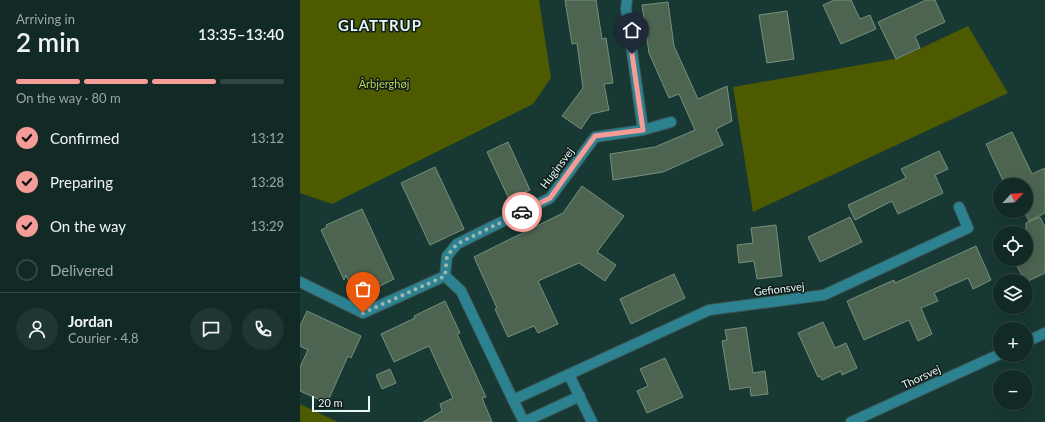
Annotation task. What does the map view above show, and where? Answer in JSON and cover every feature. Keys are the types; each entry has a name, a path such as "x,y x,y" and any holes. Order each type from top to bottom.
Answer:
{"street":[{"path":"627,0 626,9 643,130"},
{"name":"Huginsvej","path":"445,276 447,256 457,244 550,198 595,136 643,130 671,122"},
{"name":"Gefionsvej","path":"513,400 709,310 824,295 968,228 959,207"},
{"path":"300,282 363,313 445,276 461,291 524,422 580,396"},
{"path":"1033,339 1045,333"},
{"name":"Thorsvej","path":"851,422 993,357"},
{"path":"569,374 592,422"}],"green space":[{"name":"Årbjerghøj","path":"300,0 539,0 551,78 533,104 332,204 300,193"},
{"path":"968,26 1008,93 753,212 733,87 900,58"},
{"path":"300,404 338,422 300,422"}],"building":[{"path":"565,0 596,0 602,39 606,38 613,83 604,84 609,110 591,114 581,129 562,116 583,88 577,43 572,44"},
{"path":"834,0 851,0 860,19 870,15 876,29 841,44 823,5"},
{"path":"926,0 935,0 945,22 915,36 920,48 896,59 878,22"},
{"path":"668,2 674,46 698,99 727,86 732,121 716,129 723,145 663,172 613,180 610,154 655,147 695,130 679,94 669,98 649,53 642,5"},
{"path":"787,11 794,59 767,63 759,15"},
{"path":"1012,132 1032,174 1045,168 1045,213 1029,221 1028,218 1033,218 1033,178 1002,178 986,144"},
{"path":"508,142 530,190 509,199 487,152"},
{"path":"939,151 948,169 935,175 943,193 898,214 892,201 855,220 848,205 906,178 901,169"},
{"path":"435,167 464,229 430,245 401,183"},
{"path":"582,186 624,216 597,252 616,265 605,281 579,263 538,281 558,324 538,333 534,326 508,337 495,309 497,308 474,257 563,213"},
{"path":"362,209 394,279 356,298 346,275 344,280 321,230 327,227 326,225"},
{"path":"850,217 862,242 820,262 808,237"},
{"path":"1040,217 1045,227 1045,273 1033,279 1033,274 1022,274 1017,266 1033,266 1033,226 1026,226 1026,223"},
{"path":"776,225 782,276 757,279 754,261 739,263 737,245 753,243 751,228"},
{"path":"976,246 991,280 973,289 968,278 934,293 938,301 921,308 932,334 918,341 909,320 864,340 847,301 894,280 895,283"},
{"path":"674,274 685,298 631,324 620,299"},
{"path":"445,301 460,333 457,334 486,397 482,398 492,422 423,422 442,411 440,404 453,398 429,346 394,362 381,334 415,318 414,316"},
{"path":"307,311 361,336 351,358 348,356 327,403 300,391 300,367 308,350 300,346 300,326"},
{"path":"823,322 835,348 846,343 857,368 842,375 841,371 822,380 820,376 818,377 798,333"},
{"path":"746,327 753,373 765,371 768,394 751,396 750,387 730,390 722,341 727,340 725,330"},
{"path":"665,358 683,397 647,413 637,391 648,386 640,369"},
{"path":"390,369 396,383 382,389 376,375"}],"way so far":[{"path":"363,313 445,276 447,256 457,244 522,212"}],"district":[{"name":"GLATTRUP","path":"380,26"}],"route":[{"path":"522,212 550,198 595,136 643,130 632,54"}]}
